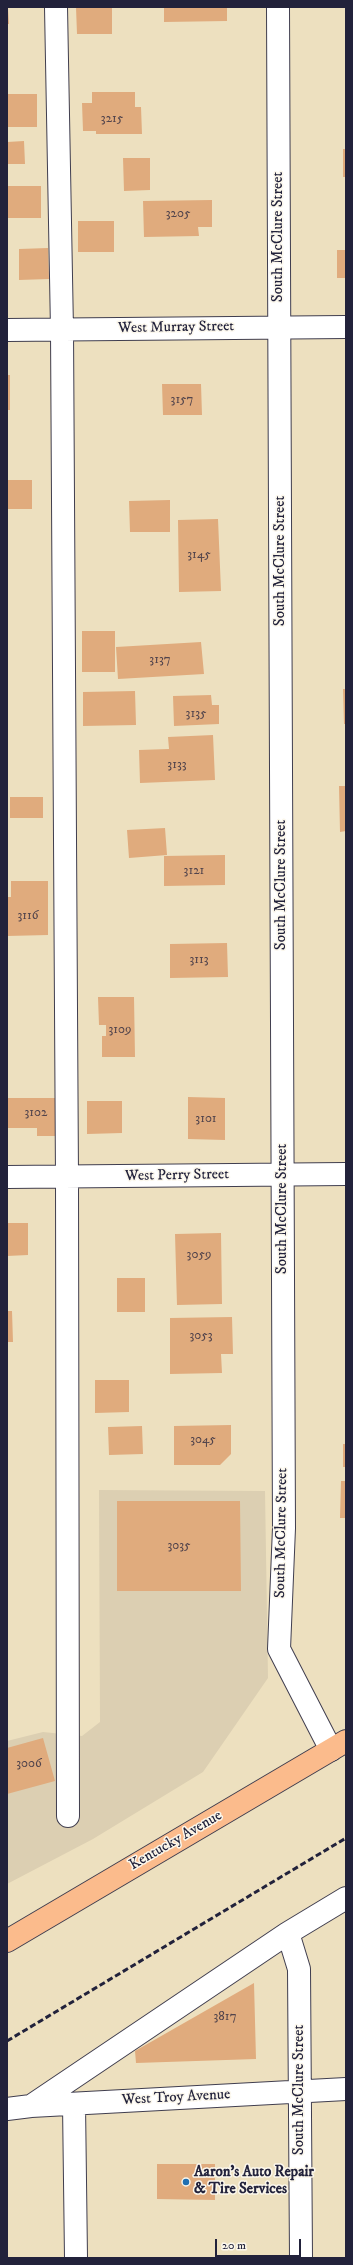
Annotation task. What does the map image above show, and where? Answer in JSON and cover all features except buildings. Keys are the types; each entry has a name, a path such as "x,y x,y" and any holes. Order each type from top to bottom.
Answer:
{"main road":[{"name":"Kentucky Avenue","path":"7,1941 339,1745"}],"street":[{"path":"56,7 62,330 67,1177 68,1816"},
{"name":"South McClure Street","path":"278,7 284,1528 279,1649 339,1745"},
{"name":"West Murray Street","path":"7,330 346,327"},
{"name":"West Perry Street","path":"7,1177 346,1174"},
{"path":"31,2106 288,1933 346,1898"},
{"name":"South McClure Street","path":"288,1933 299,1969 301,2258"},
{"name":"West Troy Avenue","path":"7,2109 31,2106 346,2089"},
{"path":"74,2104 76,2258"}],"shaded area":[{"path":"99,1490 265,1491 268,1678 203,1772 93,1839 7,1884 7,1741 43,1732 82,1736 100,1722"}],"railway":[{"path":"7,2041 346,1838"}],"place":[{"name":"Aaron's Auto Repair & Tire Services","path":"186,2182"}]}
